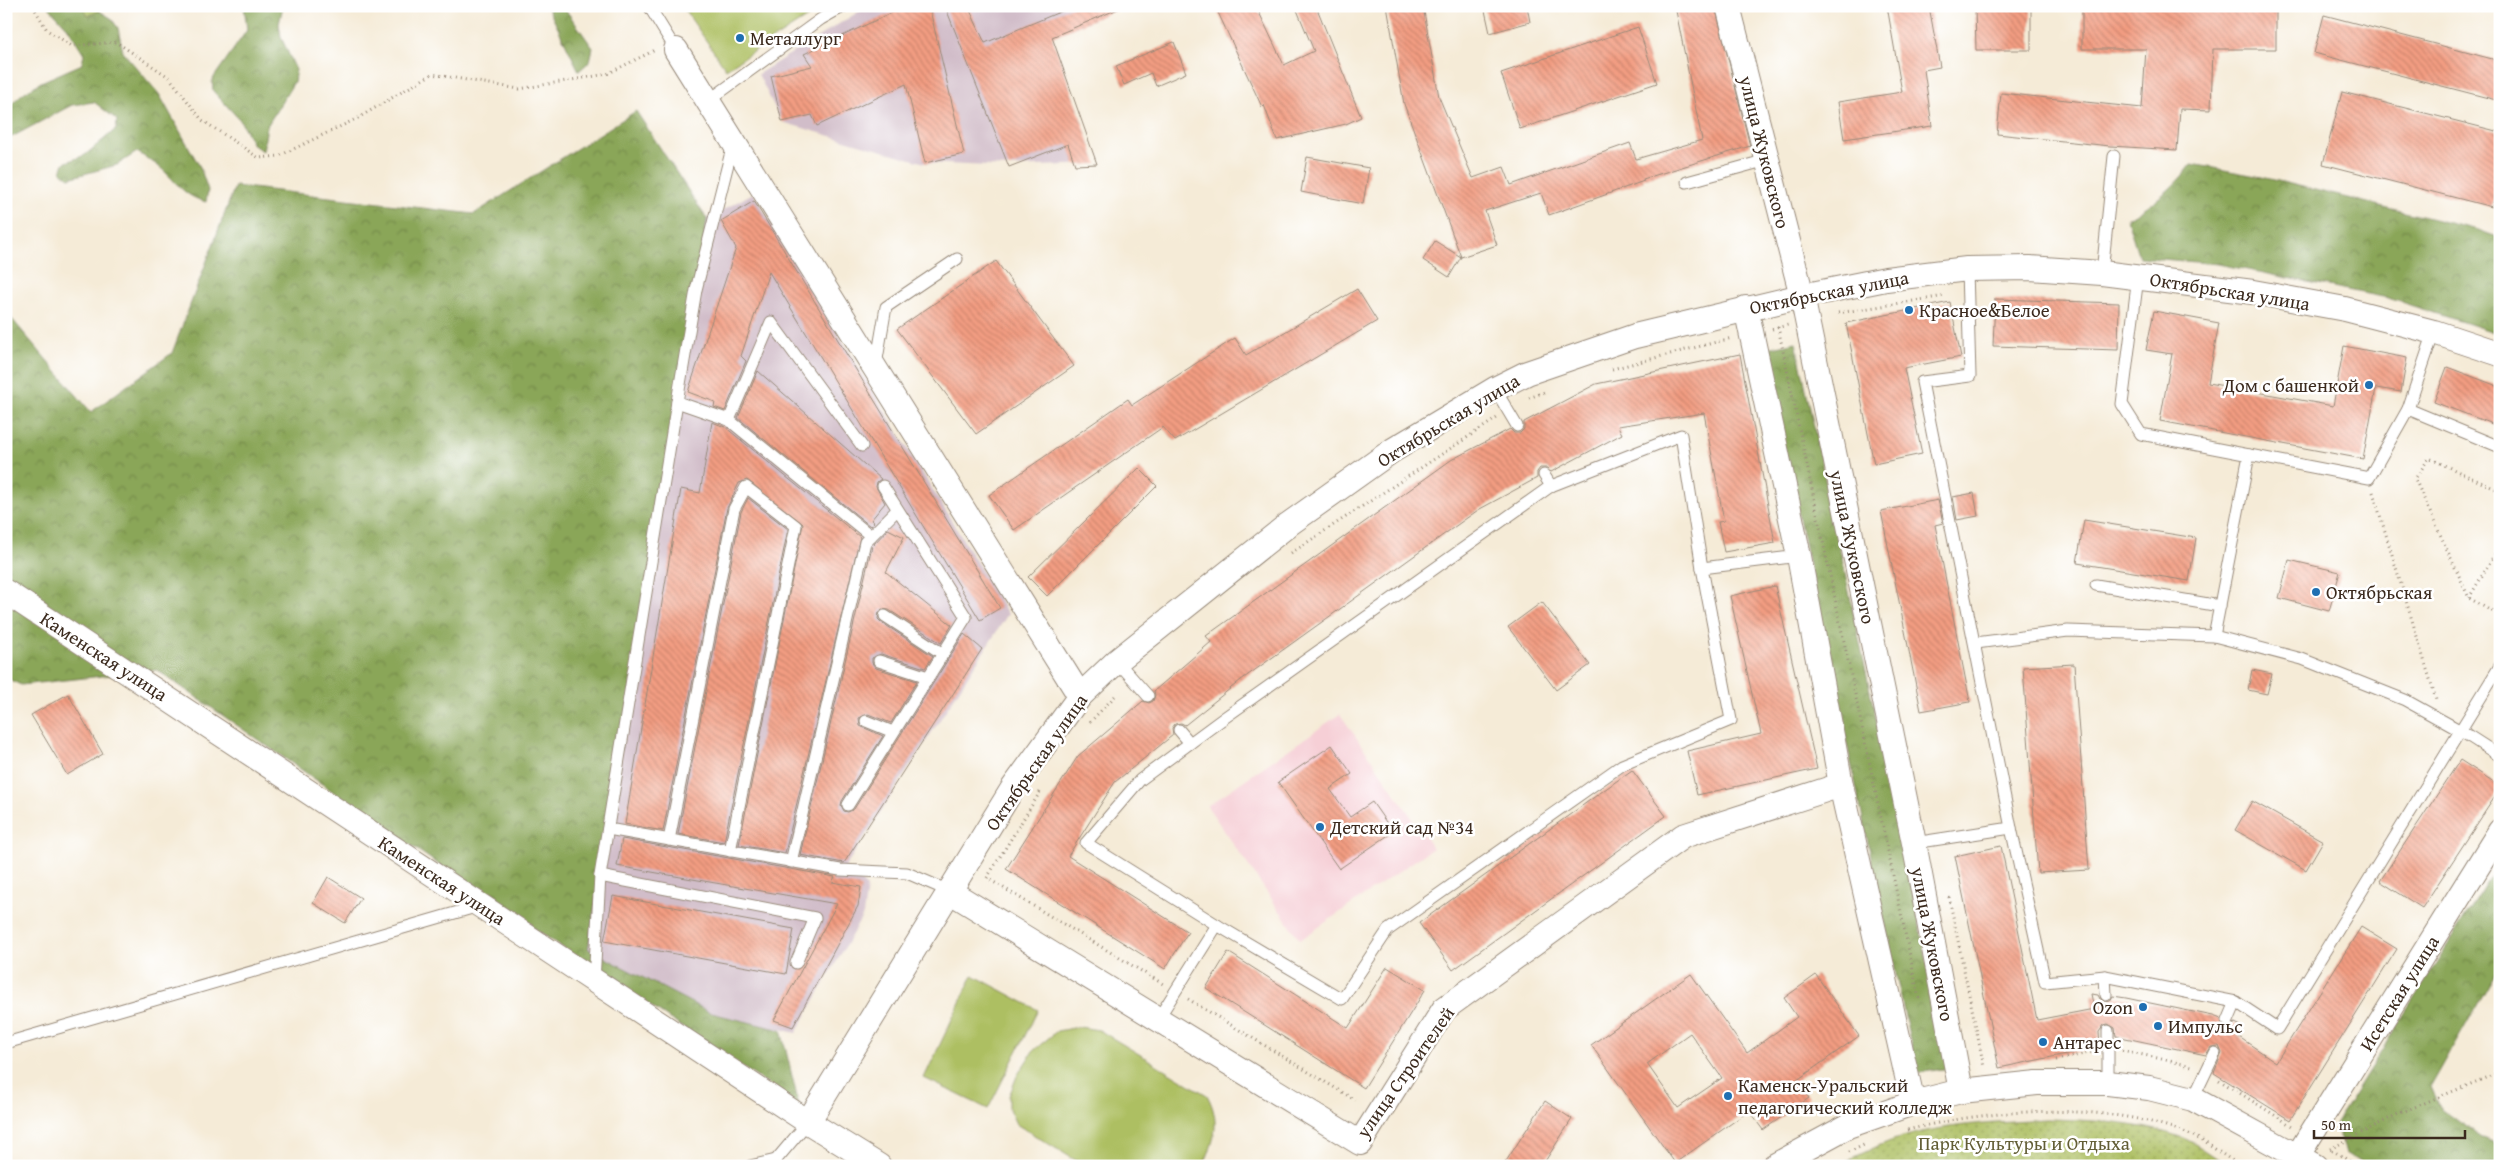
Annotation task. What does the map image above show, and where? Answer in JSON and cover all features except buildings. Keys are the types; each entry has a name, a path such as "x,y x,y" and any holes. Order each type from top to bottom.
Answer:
{"street":[{"name":"улица Жуковского","path":"1728,6 1802,296 1914,843 1961,1091"},
{"path":"672,44 1080,696"},
{"name":"Октябрьская улица","path":"808,1122 1014,788 1080,696 1117,661 1289,524 1394,450 1495,389 1527,373 1635,336 1746,308 1886,279 1968,269 2030,268 2102,273 2253,292 2326,306 2434,332 2500,354"},
{"path":"1746,308 1799,556 1840,785 1914,1103"},
{"name":"Каменская улица","path":"6,592 808,1122 878,1166"},
{"name":"улица Строителей","path":"949,891 1360,1143 1444,1009 1684,836 1840,785"},
{"name":"Исетская улица","path":"2307,1160 2499,834"},
{"path":"1774,1166 1848,1126 1914,1103 1961,1091 2037,1084 2108,1084 2149,1088 2192,1099 2307,1160"}],"lane":[{"path":"649,6 672,44"},
{"path":"708,101 821,19 844,6"},
{"path":"594,980 600,876 696,290 733,144"},
{"path":"2102,273 2114,156"},
{"path":"1687,182 1768,160"},
{"path":"875,369 886,306 957,259"},
{"path":"1968,269 1970,376 1922,382 1976,643 2011,828 2045,982 2105,976 2236,1002 2277,1029 2500,666"},
{"path":"2138,277 2122,404 2141,434 2369,478 2408,410 2434,332"},
{"path":"729,420 771,322 862,446"},
{"path":"1495,389 1517,426"},
{"path":"678,402 729,420 871,536"},
{"path":"2408,410 2500,447"},
{"path":"1681,435 1702,568 1731,720 1622,765 1388,930 1342,1000 1086,843 1140,780 1550,486 1681,435"},
{"path":"2214,636 2249,454"},
{"path":"1544,475 1550,486"},
{"path":"848,805 966,617 883,486"},
{"path":"669,840 734,509 746,487 796,526 730,851"},
{"path":"791,862 865,542 898,510"},
{"path":"1702,568 1799,556"},
{"path":"2096,585 2220,606"},
{"path":"885,616 942,654"},
{"path":"1976,643 2068,631 2214,636 2302,659 2406,700 2461,731 2500,756"},
{"path":"879,661 928,677"},
{"path":"1117,661 1148,696"},
{"path":"866,722 893,732"},
{"path":"1179,730 1190,743"},
{"path":"1914,843 2011,828"},
{"path":"608,830 840,870 907,874 949,891"},
{"path":"600,876 815,918 796,963"},
{"path":"6,1043 480,905"},
{"path":"1158,1019 1217,925"},
{"path":"2105,976 2106,995"},
{"path":"2228,1021 2236,1002"},
{"path":"2108,1031 2108,1084"},
{"path":"2192,1099 2215,1053"},
{"path":"750,1166 776,1163 808,1122"}],"path":[{"path":"33,6 47,30 72,46 116,42 169,77 202,120 258,158 279,156 350,122 432,74 519,89 558,84 607,74 672,44"},
{"path":"1778,327 1921,1005"},
{"path":"2500,492 2429,458 2415,479 2469,598 2500,616"},
{"path":"2369,478 2443,721"},
{"path":"2469,598 2500,545"},
{"path":"2497,871 2500,904"},
{"path":"2357,1166 2330,1149 2400,1113 2500,1072"},
{"path":"1900,1132 1934,1123 1992,1115 2036,1113 2095,1114 2150,1122 2190,1135 2241,1166"},
{"path":"1844,1155 1868,1144"}],"shaded area":[{"path":"868,6 1125,6 1052,37 1097,164 1009,167 925,163 782,122 758,74"},
{"path":"753,193 1008,614 845,867 867,887 863,915 796,1033 711,1013 588,949 707,219"},
{"name":"Детский сад №34","path":"1340,714 1433,848 1300,940 1207,806"}],"green space":[{"path":"48,6 91,6 111,18 118,28 123,52 159,94 200,167 208,190 206,202 192,197 155,163 137,152 117,165 69,178 61,172 64,163 85,155 116,129 117,120 94,102 72,105 6,140 6,109 22,94 41,82 82,64 84,54 68,28"},
{"path":"82,6 109,6 88,16"},
{"path":"244,6 283,6 279,24 281,37 296,70 294,82 267,126 263,151 253,145 240,120 213,91 212,80 247,30"},
{"path":"547,6 563,6 593,48 590,61 579,71"},
{"name":"Металлург","path":"682,6 825,6 726,69"},
{"path":"636,111 707,219 588,949 711,1013 781,1030 799,1105 461,880 157,670 21,685 6,678 6,312 91,412 172,353 235,186 474,214"},
{"path":"2192,164 2262,177 2478,230 2500,238 2500,334 2388,298 2218,264 2139,257 2127,219 2162,195"},
{"path":"1796,342 1950,1068 1917,1073 1763,349"},
{"path":"2500,877 2500,973 2496,972 2430,1088 2439,1107 2481,1138 2500,1146 2500,1166 2366,1166 2345,1153 2335,1125 2489,878"},
{"path":"973,975 1038,1010 988,1109 924,1078"},
{"path":"1079,1027 1099,1030 1207,1095 1214,1113 1215,1130 1211,1148 1203,1166 1085,1166 1016,1124 1009,1109 1009,1096 1017,1076 1033,1051 1057,1031"},
{"name":"Парк Культуры и Отдыха","path":"2045,1119 2115,1123 2149,1128 2183,1138 2229,1166 1837,1166 1893,1140 1930,1130 2007,1121"}],"place":[{"name":"Металлург","path":"740,38"},
{"name":"Красное&Белое","path":"1909,310"},
{"name":"Дом с башенкой","path":"2369,385"},
{"name":"Октябрьская","path":"2316,592"},
{"name":"Детский сад №34","path":"1320,827"},
{"name":"Ozon","path":"2143,1007"},
{"name":"Импульс","path":"2158,1026"},
{"name":"Антарес","path":"2043,1042"},
{"name":"Каменск-Уральский педагогический колледж","path":"1728,1096"}]}
